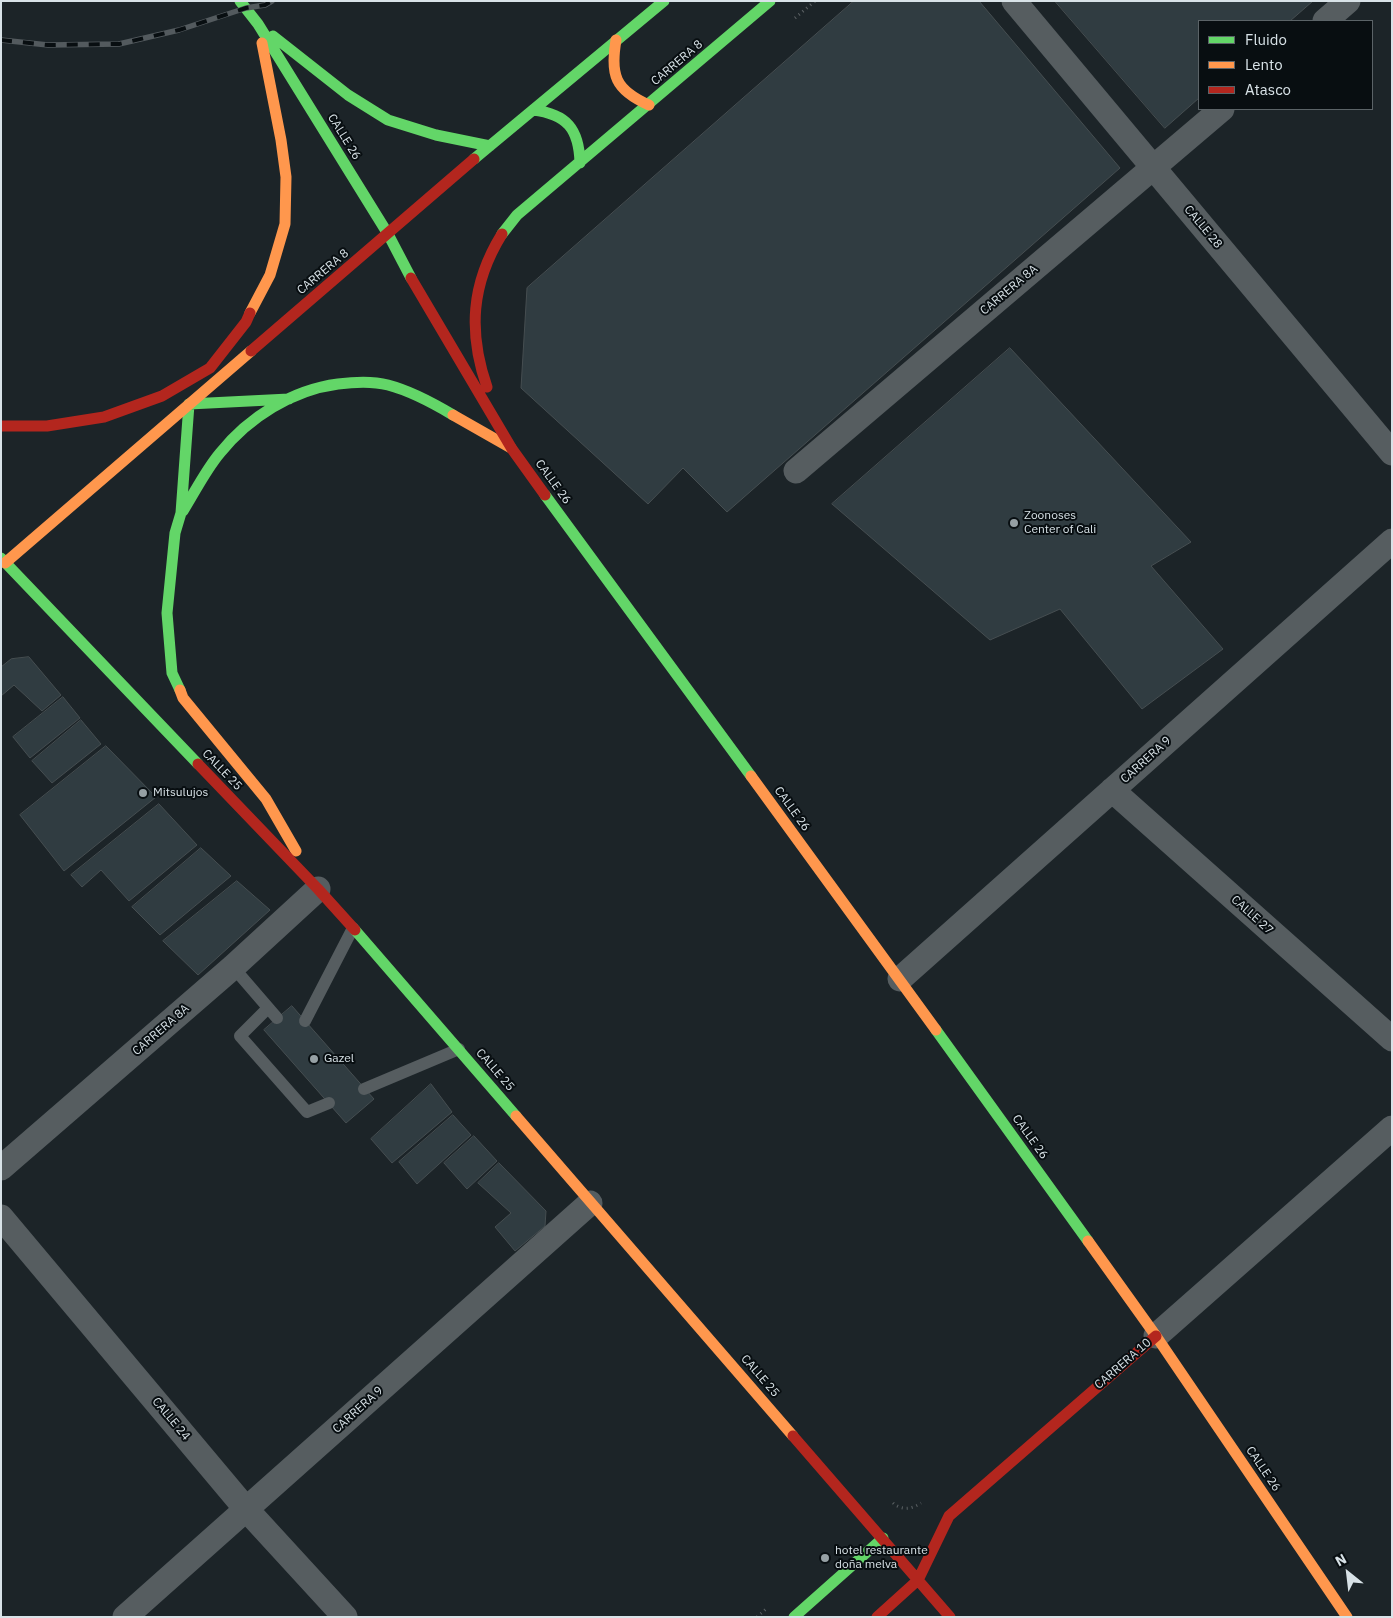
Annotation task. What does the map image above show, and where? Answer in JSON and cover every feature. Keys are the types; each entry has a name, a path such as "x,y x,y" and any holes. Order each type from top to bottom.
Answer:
{"main road":[{"name":"CALLE 26","path":"240,1 258,24 388,234 411,278 512,448 684,686 900,979 1156,1336 1347,1617"},
{"name":"CARRERA 8","path":"3,563 424,202 664,1"},
{"name":"CARRERA 8","path":"512,448 479,367 474,324 480,284 494,248 517,215 770,1"},
{"path":"258,24 348,95 388,120 436,135 490,146"},
{"path":"1,426 47,426 104,417 162,396 210,368 246,322 270,275 285,224 286,177 281,140 258,24"},
{"path":"616,40 612,57 614,74 621,89 634,99 649,105"},
{"path":"533,110 546,111 559,116 569,125 577,136 580,149 580,163"},
{"path":"181,513 220,453 233,439 262,414 288,399 308,390 330,384 360,382 387,384 433,405 512,448"},
{"path":"288,399 189,404 181,513 175,533 168,581 167,613 172,673 183,698 266,800 318,889"},
{"name":"CALLE 25","path":"3,563 318,889 459,1049 950,1617"},
{"name":"CARRERA 10","path":"877,1617 918,1580 949,1516 1156,1336"},
{"path":"794,1617 883,1538"}],"street":[{"name":"CALLE 28","path":"1014,1 1392,453"},
{"path":"1326,20 1348,1"},
{"name":"CARRERA 8A","path":"796,472 1221,110"},
{"name":"CARRERA 9","path":"900,979 1392,541"},
{"name":"CALLE 27","path":"1112,790 1392,1039"},
{"name":"CARRERA 8A","path":"1,1168 233,967 318,889"},
{"name":"CARRERA 10","path":"1156,1336 1392,1128"},
{"name":"CARRERA 9","path":"125,1617 590,1202"},
{"name":"CALLE 24","path":"1,1217 246,1509 345,1617"}],"lane":[{"path":"305,1021 353,928"},
{"path":"233,967 278,1018"},
{"path":"268,1008 240,1036 308,1112 329,1104"},
{"path":"364,1089 459,1049"}],"path":[{"path":"792,20 815,1"}],"building":[{"path":"854,1 979,1 1120,168 727,512 683,468 648,504 521,388 527,288"},
{"path":"1055,1 1313,1 1291,20 1198,20 1198,99 1165,128"},
{"name":"Zoonoses Center of Cali","path":"1010,348 1191,542 1151,566 1223,649 1142,709 1060,609 990,640 832,504"},
{"path":"29,657 61,695 42,711 14,685 1,696 1,667 11,659"},
{"path":"63,697 80,718 30,758 13,737"},
{"path":"81,720 101,744 52,783 32,761"},
{"path":"106,746 156,797 64,871 20,815"},
{"path":"159,804 197,845 129,901 101,870 82,887 71,875"},
{"path":"201,848 231,876 160,935 132,907"},
{"path":"237,881 270,910 198,975 163,941"},
{"name":"Gazel","path":"292,1006 374,1099 346,1123 264,1030"},
{"path":"431,1084 452,1112 392,1163 371,1139"},
{"path":"453,1115 471,1135 417,1184 399,1162"},
{"path":"474,1136 497,1161 467,1189 444,1163"},
{"path":"499,1163 546,1211 545,1226 515,1251 495,1227 511,1213 478,1183"}],"railway":[{"path":"1,40 48,45 119,44 179,30 246,8 265,5 272,1"}],"traffic: fast":[{"path":"240,1 258,24 388,234 411,278"},
{"path":"474,159 664,1"},
{"path":"502,234 517,215 770,1"},
{"path":"273,36 348,95 388,120 436,135 490,146"},
{"path":"533,110 555,115 569,125 577,141 580,163"},
{"path":"183,511 220,453 244,428 273,407 304,392 344,383 382,384 413,394 453,415"},
{"path":"180,690 172,673 167,613 175,533 181,513 189,404 289,399"},
{"path":"545,495 751,776"},
{"path":"1,558 198,764"},
{"path":"355,930 516,1116"},
{"path":"936,1030 1088,1241"},
{"path":"794,1617 883,1538"}],"traffic: slow":[{"path":"616,40 614,63 618,80 629,93 649,105"},
{"path":"250,313 270,275 285,224 286,177 281,140 262,43"},
{"path":"5,563 251,351"},
{"path":"453,415 511,448"},
{"path":"180,690 183,698 266,799 296,851"},
{"path":"751,776 936,1030"},
{"path":"516,1116 793,1436"},
{"path":"1088,1241 1156,1336 1347,1617"}],"traffic: jam":[{"path":"251,351 474,159"},
{"path":"487,387 477,347 476,309 484,271 502,234"},
{"path":"411,278 512,449 545,495"},
{"path":"1,426 47,426 104,417 162,396 210,368 246,322 250,313"},
{"path":"198,764 355,930"},
{"path":"877,1617 918,1580 949,1516 1156,1336"},
{"path":"793,1436 950,1617"}],"place":[{"name":"Zoonoses Center of Cali","path":"1014,523"},
{"name":"Mitsulujos","path":"143,793"},
{"name":"Gazel","path":"314,1059"},
{"name":"hotel restaurante doña melva","path":"825,1558"}]}
